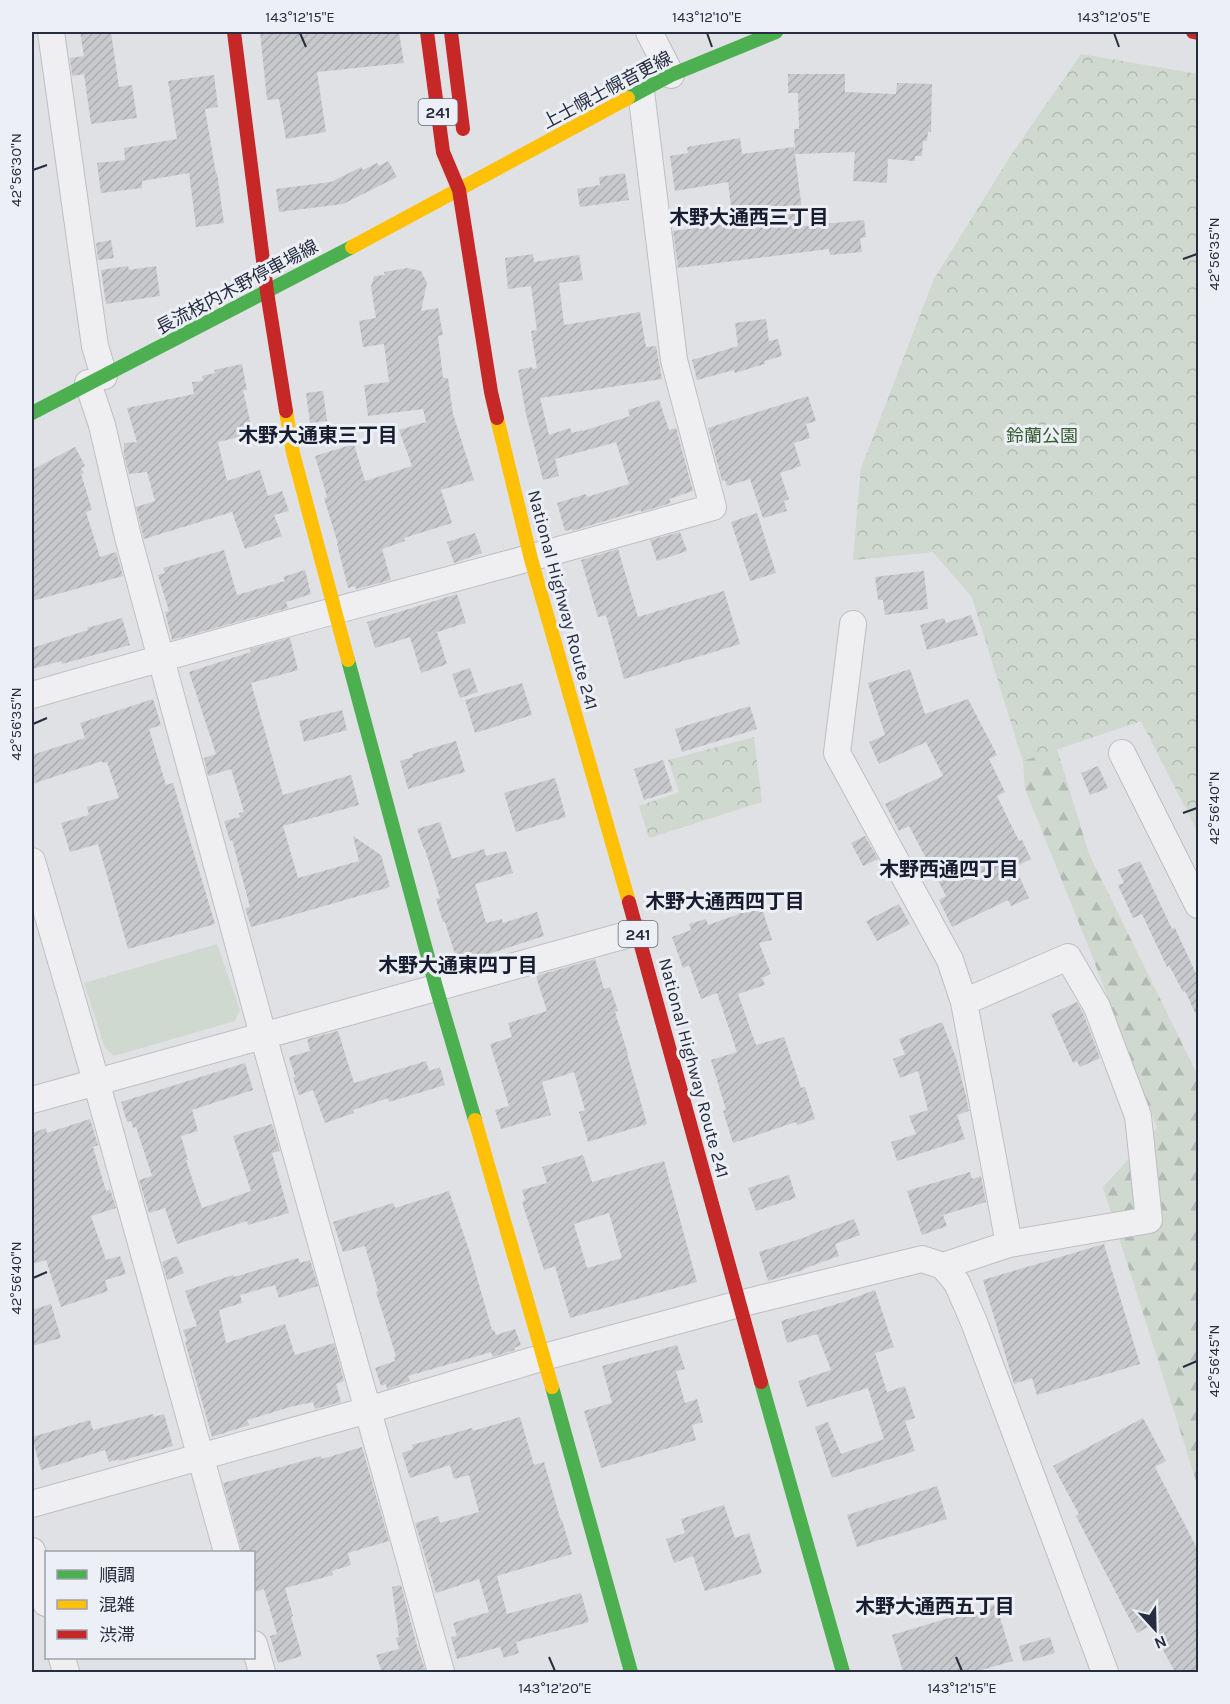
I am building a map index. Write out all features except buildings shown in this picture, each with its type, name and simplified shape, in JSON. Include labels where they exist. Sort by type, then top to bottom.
[{"type":"main road","points":[[234,32],[267,292],[293,453],[436,987],[544,1357],[631,1672]]},
{"type":"main road","name":"National Highway Route 241","points":[[427,32],[443,152],[459,190],[491,392],[531,559],[843,1672]]},
{"type":"main road","name":"241","points":[[452,32],[464,144]]},
{"type":"main road","name":"上士幌士幌音更線","points":[[459,190],[671,75],[776,32]]},
{"type":"main road","points":[[1193,32],[1198,33]]},
{"type":"main road","name":"National Highway Route 241","points":[[459,190],[462,167]]},
{"type":"main road","name":"長流枝内木野停車場線","points":[[32,413],[459,190]]},
{"type":"street","points":[[51,32],[95,345],[96,380],[102,425],[128,537],[263,1035],[441,1672]]},
{"type":"street","points":[[650,32],[671,75]]},
{"type":"street","points":[[32,696],[161,658],[531,559],[713,507],[674,360],[641,91]]},
{"type":"street","points":[[853,624],[837,753],[950,960],[964,1002],[1009,1244]]},
{"type":"street","points":[[1122,753],[1198,905]]},
{"type":"street","points":[[32,861],[96,1081],[227,1551]]},
{"type":"street","points":[[32,1100],[637,932]]},
{"type":"street","points":[[943,1266],[1009,1244],[1149,1220],[1138,1116],[1097,1006],[1068,957],[964,1002]]},
{"type":"street","points":[[32,1504],[369,1410],[544,1357],[739,1304],[922,1259],[943,1266],[957,1283],[974,1322],[1105,1672]]},
{"type":"street","points":[[32,1551],[45,1599]]},
{"type":"street","points":[[255,1648],[262,1672]]},
{"type":"green space","name":"鈴蘭公園","points":[[1081,54],[1198,74],[1198,832],[1141,721],[1023,761],[972,597],[933,552],[853,560],[861,469],[934,279],[1011,155]]},
{"type":"green space","points":[[934,279],[1198,832],[1141,721],[1057,749],[1089,854],[1198,1076],[1198,1487],[1103,1187],[1157,1128],[1091,953],[1025,789],[1023,761],[972,597],[933,552],[853,560],[861,469]]},
{"type":"green space","points":[[754,737],[762,802],[649,838],[639,806],[679,792],[668,760]]},
{"type":"green space","points":[[217,944],[240,1010],[235,1021],[114,1056],[105,1048],[84,983]]},
{"type":"traffic: fast","points":[[628,98],[671,75],[776,32]]},
{"type":"traffic: fast","points":[[32,413],[352,247]]},
{"type":"traffic: fast","points":[[348,660],[436,987],[475,1120]]},
{"type":"traffic: fast","points":[[761,1382],[843,1672]]},
{"type":"traffic: fast","points":[[552,1387],[631,1672]]},
{"type":"traffic: slow","points":[[352,247],[628,98]]},
{"type":"traffic: slow","points":[[286,411],[293,453],[348,660]]},
{"type":"traffic: slow","points":[[497,418],[531,559],[629,902]]},
{"type":"traffic: slow","points":[[475,1120],[552,1387]]},
{"type":"traffic: jam","points":[[234,32],[267,292],[286,411]]},
{"type":"traffic: jam","points":[[427,32],[443,152],[459,190],[497,418]]},
{"type":"traffic: jam","points":[[451,32],[463,129]]},
{"type":"traffic: jam","points":[[1193,32],[1198,33]]},
{"type":"traffic: jam","points":[[629,902],[761,1382]]},
{"type":"district","name":"木野大通西三丁目","points":[[749,217]]},
{"type":"district","name":"木野大通東三丁目","points":[[318,435]]},
{"type":"district","name":"木野西通四丁目","points":[[949,869]]},
{"type":"district","name":"木野大通西四丁目","points":[[725,901]]},
{"type":"district","name":"木野大通東四丁目","points":[[458,965]]},
{"type":"district","name":"木野大通西五丁目","points":[[935,1606]]}]
